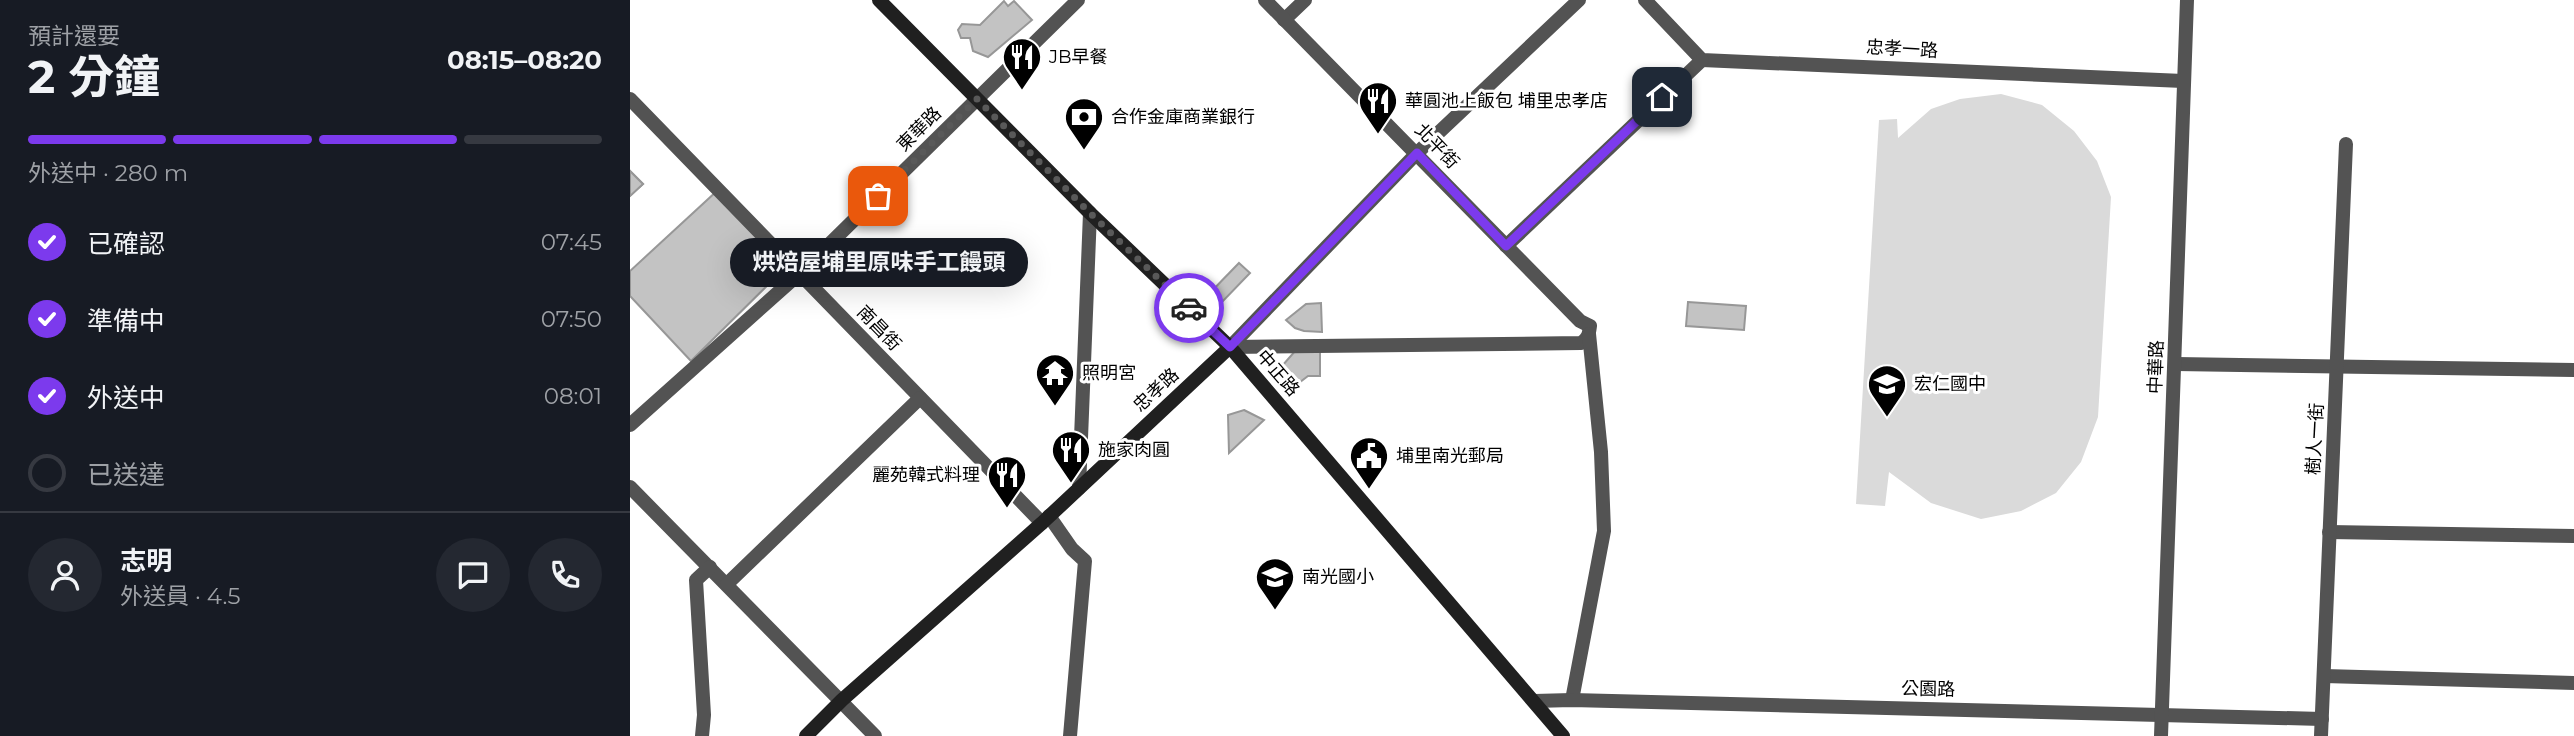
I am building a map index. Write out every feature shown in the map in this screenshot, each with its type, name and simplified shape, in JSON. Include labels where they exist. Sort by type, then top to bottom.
[{"type":"main road","name":"中正路","points":[[879,0],[1090,213],[1230,347],[1563,736]]},
{"type":"main road","name":"忠孝路","points":[[806,736],[842,700],[1045,519],[1230,347]]},
{"type":"street","name":"東華路","points":[[630,425],[800,274],[1078,0]]},
{"type":"street","name":"北平街","points":[[1265,0],[1580,321],[1590,326],[1589,334]]},
{"type":"street","points":[[1284,20],[1305,0]]},
{"type":"street","name":"忠孝路","points":[[1230,347],[1417,153],[1578,0]]},
{"type":"street","points":[[1506,246],[1702,60],[1645,0]]},
{"type":"street","name":"中華路","points":[[2161,736],[2187,0]]},
{"type":"street","name":"忠孝一路","points":[[1702,60],[2183,81]]},
{"type":"street","name":"南昌街","points":[[630,99],[920,398],[1085,561],[1070,736]]},
{"type":"street","name":"樹人一街","points":[[2321,736],[2346,144]]},
{"type":"street","points":[[1079,488],[1090,213]]},
{"type":"street","points":[[1230,347],[1581,344],[1589,334]]},
{"type":"street","points":[[1572,700],[1604,531],[1601,452],[1589,334]]},
{"type":"street","points":[[2176,364],[2574,370]]},
{"type":"street","points":[[727,584],[920,398]]},
{"type":"street","points":[[630,487],[875,736]]},
{"type":"street","points":[[2329,532],[2574,536]]},
{"type":"street","points":[[702,736],[704,715],[696,580],[710,567]]},
{"type":"street","points":[[2324,676],[2574,683]]},
{"type":"street","name":"公園路","points":[[1534,701],[2322,719]]},
{"type":"shaded area","points":[[2001,94],[2042,105],[2074,131],[2097,161],[2111,197],[2098,417],[2081,462],[2056,493],[2021,511],[1981,519],[1931,503],[1889,472],[1885,506],[1856,504],[1879,120],[1897,119],[1898,138],[1931,109],[1960,99]]},
{"type":"building","points":[[1004,1],[1008,6],[1014,1],[1032,20],[988,57],[973,51],[970,38],[961,38],[958,30],[962,24],[980,25]]},
{"type":"building","points":[[630,171],[643,184],[630,196]]},
{"type":"building","points":[[630,171],[643,184],[630,196]]},
{"type":"building","points":[[718,190],[789,264],[691,361],[630,296],[630,271]]},
{"type":"building","points":[[1239,263],[1250,273],[1223,301],[1217,304],[1205,298]]},
{"type":"building","points":[[1688,302],[1746,306],[1744,330],[1686,326]]},
{"type":"building","points":[[1321,303],[1322,332],[1295,328],[1286,320],[1306,304]]},
{"type":"building","points":[[1296,350],[1320,351],[1320,376],[1308,376],[1291,389],[1283,383],[1281,372],[1282,366]]},
{"type":"building","points":[[1244,410],[1264,420],[1229,453],[1228,415]]},
{"type":"way so far","points":[[878,196],[977,99],[1189,308]]},
{"type":"place","name":"JB早餐","points":[[1022,91]]},
{"type":"place","name":"華圓池上飯包 埔里忠孝店","points":[[1378,135]]},
{"type":"place","name":"合作金庫商業銀行","points":[[1084,151]]},
{"type":"place","name":"烘焙屋埔里原味手工饅頭","points":[[878,196]]},
{"type":"place","name":"照明宮","points":[[1055,407]]},
{"type":"place","name":"宏仁國中","points":[[1887,418]]},
{"type":"place","name":"施家肉圓","points":[[1071,484]]},
{"type":"place","name":"埔里南光郵局","points":[[1369,490]]},
{"type":"place","name":"麗苑韓式料理","points":[[1007,509]]},
{"type":"place","name":"南光國小","points":[[1275,611]]},
{"type":"route","points":[[1189,308],[1230,347],[1417,153],[1506,246],[1662,97]]}]
